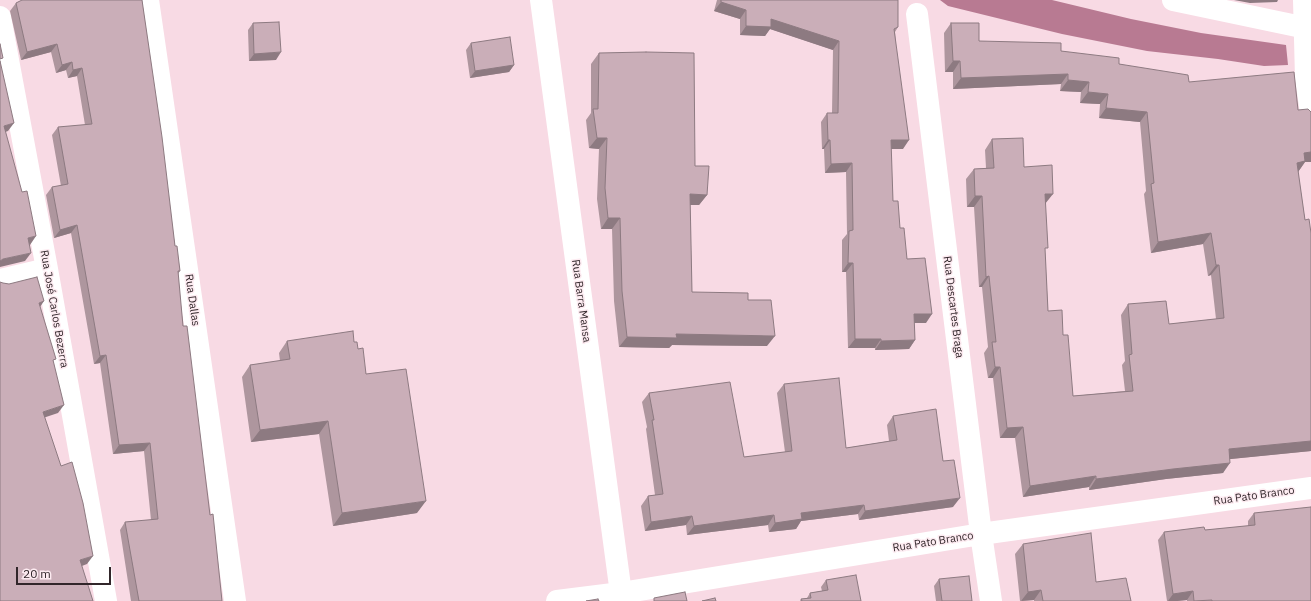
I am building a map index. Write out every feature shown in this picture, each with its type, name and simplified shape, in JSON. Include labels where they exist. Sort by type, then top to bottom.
[{"type":"street","name":"Rua Dallas","points":[[148,0],[235,601]]},
{"type":"street","name":"Rua Barra Mansa","points":[[541,0],[621,597]]},
{"type":"street","points":[[1173,0],[1308,29]]},
{"type":"street","points":[[1304,0],[1308,29],[1306,78],[1311,114]]},
{"type":"street","name":"Rua Descartes Braga","points":[[917,14],[981,534],[991,601]]},
{"type":"street","name":"Rua José Carlos Bezerra","points":[[0,17],[47,269],[106,601]]},
{"type":"street","points":[[0,280],[47,269]]},
{"type":"street","name":"Rua Pato Branco","points":[[557,601],[621,597],[981,534],[1311,488]]},
{"type":"shaded area","points":[[940,0],[1052,0],[1131,19],[1201,33],[1286,45],[1288,65],[1264,66],[1147,51],[1062,34],[948,6]]},
{"type":"building","points":[[22,0],[142,0],[162,137],[175,246],[177,246],[183,326],[187,326],[210,515],[213,514],[222,601],[139,601],[125,522],[158,519],[150,443],[119,445],[106,355],[100,356],[77,225],[60,230],[52,187],[68,184],[58,127],[92,124],[82,68],[73,70],[72,62],[62,65],[57,44],[27,52],[16,3]]},
{"type":"building","points":[[721,0],[898,0],[898,27],[894,29],[909,140],[891,140],[893,201],[898,201],[900,228],[904,228],[907,259],[925,258],[932,314],[914,314],[915,340],[881,341],[881,339],[855,339],[853,263],[848,263],[849,231],[853,230],[852,163],[831,164],[830,140],[828,140],[827,113],[838,113],[839,41],[771,19],[771,27],[746,26],[746,10],[721,2]]},
{"type":"building","points":[[279,22],[281,52],[254,54],[253,23]]},
{"type":"building","points":[[951,23],[979,23],[979,41],[1061,43],[1061,51],[1119,58],[1119,64],[1188,75],[1189,82],[1294,72],[1298,110],[1308,109],[1311,112],[1311,152],[1304,153],[1305,161],[1297,163],[1305,220],[1309,219],[1311,233],[1311,441],[1229,449],[1230,463],[1096,479],[1096,476],[1030,486],[1023,427],[1007,428],[1000,367],[995,367],[992,342],[996,342],[989,276],[986,277],[982,196],[975,196],[974,169],[994,168],[992,139],[1023,138],[1024,167],[1052,165],[1053,194],[1045,194],[1048,248],[1045,248],[1048,311],[1062,310],[1063,335],[1068,335],[1073,396],[1133,391],[1129,355],[1132,354],[1128,304],[1166,301],[1169,324],[1224,318],[1219,265],[1216,265],[1211,233],[1158,242],[1151,184],[1154,183],[1147,112],[1106,108],[1108,94],[1088,92],[1089,82],[1068,80],[1068,74],[961,78],[960,61],[953,61]]},
{"type":"building","points":[[510,37],[514,65],[475,71],[471,43]]},
{"type":"building","points":[[0,44],[3,58],[0,59]]},
{"type":"building","points":[[599,53],[694,53],[695,166],[709,166],[707,195],[690,194],[692,292],[748,293],[748,300],[771,300],[775,336],[676,334],[677,338],[627,337],[622,291],[620,218],[608,218],[605,188],[607,138],[597,138],[593,109],[598,109]]},
{"type":"building","points":[[0,61],[14,123],[4,126],[22,192],[27,191],[36,236],[28,238],[31,253],[0,261]]},
{"type":"building","points":[[37,277],[44,301],[39,303],[56,359],[53,360],[64,405],[43,412],[61,466],[72,462],[83,503],[93,556],[80,560],[93,601],[0,601],[0,282],[9,284]]},
{"type":"building","points":[[353,331],[354,342],[357,342],[358,349],[363,348],[366,374],[406,369],[426,501],[342,513],[328,421],[260,430],[250,365],[290,359],[287,341]]},
{"type":"building","points":[[839,378],[846,448],[897,440],[893,416],[936,409],[943,461],[954,460],[960,498],[865,511],[864,505],[801,513],[802,519],[775,523],[774,515],[694,526],[692,516],[651,522],[648,496],[663,494],[652,420],[654,420],[649,393],[730,382],[744,457],[792,451],[784,384]]},
{"type":"building","points":[[1311,507],[1311,601],[1194,601],[1193,591],[1173,594],[1164,532],[1204,527],[1205,530],[1255,525],[1254,513]]},
{"type":"building","points":[[1091,533],[1096,582],[1126,578],[1131,601],[1043,601],[1041,590],[1028,592],[1023,544]]},
{"type":"building","points":[[856,575],[861,601],[802,601],[801,599],[811,598],[810,593],[828,590],[826,580]]},
{"type":"building","points":[[969,576],[972,601],[942,601],[939,579]]},
{"type":"building","points":[[685,592],[687,601],[654,601],[654,598]]},
{"type":"building","points":[[715,598],[716,601],[702,601]]},
{"type":"building","points":[[598,599],[599,601],[586,601]]}]
